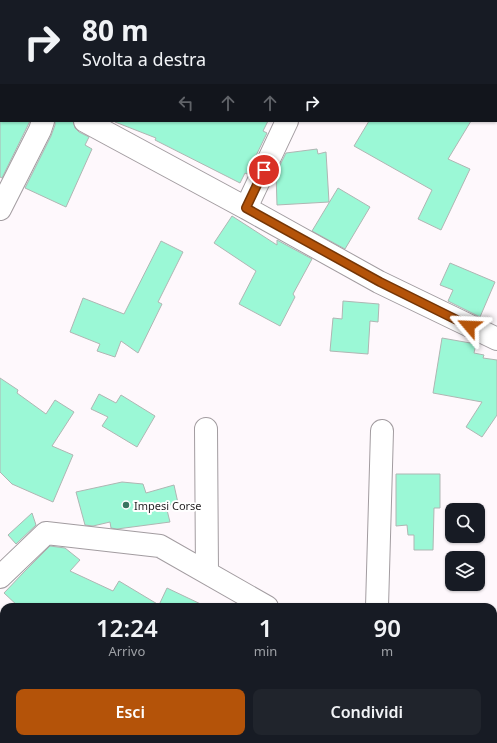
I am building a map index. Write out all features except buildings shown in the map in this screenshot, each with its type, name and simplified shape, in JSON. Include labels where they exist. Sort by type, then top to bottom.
[{"type":"street","points":[[0,209],[43,122]]},
{"type":"street","points":[[87,122],[380,282],[497,339]]},
{"type":"street","points":[[246,208],[287,122]]},
{"type":"street","points":[[206,429],[207,572]]},
{"type":"street","points":[[377,603],[382,431]]},
{"type":"street","points":[[0,576],[46,533],[160,546],[260,603]]},
{"type":"place","name":"Impesi Corse","points":[[126,505]]},
{"type":"route","points":[[264,170],[246,208],[380,282],[469,326]]}]
